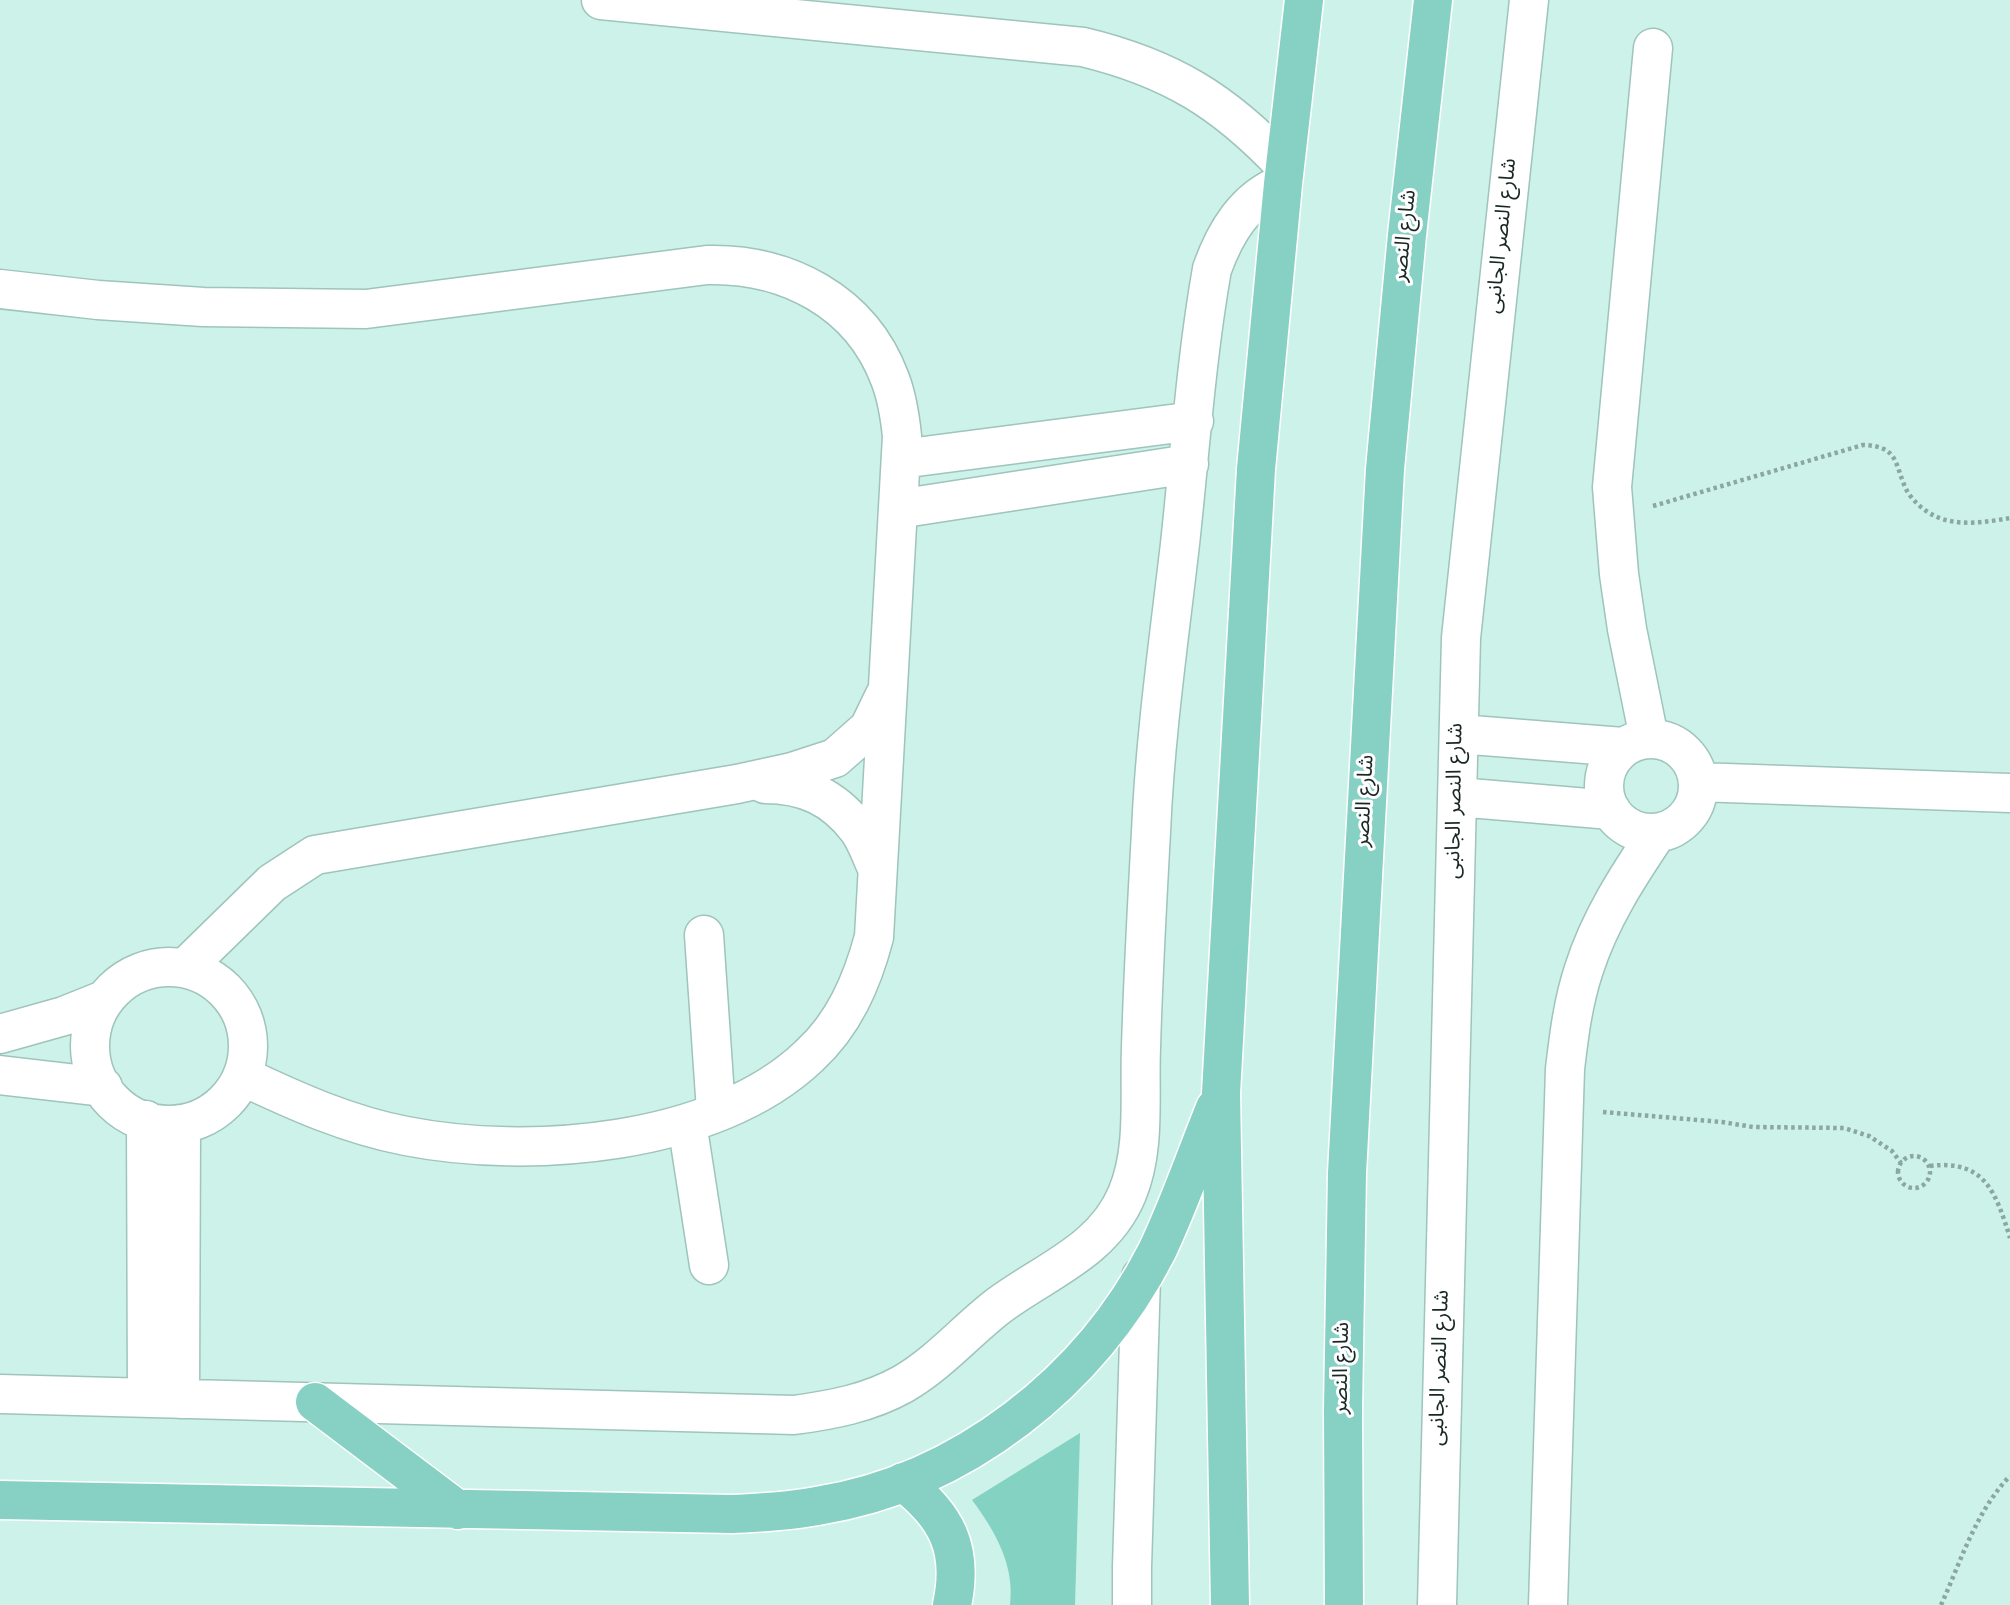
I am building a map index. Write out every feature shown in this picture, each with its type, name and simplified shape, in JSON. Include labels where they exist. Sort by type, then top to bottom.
[{"type":"main road","points":[[1230,1605],[1221,1093],[1256,470],[1284,175],[1304,0]]},
{"type":"main road","name":"شارع النصر","points":[[1344,1605],[1343,1410],[1347,1173],[1385,469],[1433,0]]},
{"type":"main road","points":[[0,1500],[683,1514],[776,1512],[830,1504],[903,1482],[982,1443],[1051,1390],[1083,1359],[1111,1325],[1157,1250],[1221,1093]]},
{"type":"main road","points":[[315,1402],[458,1510]]},
{"type":"main road","points":[[903,1482],[927,1501],[945,1526],[955,1554],[957,1585],[952,1605]]},
{"type":"street","points":[[0,1394],[794,1415],[831,1410],[868,1401],[902,1385],[933,1364],[995,1308],[1073,1259],[1095,1241],[1126,1196],[1140,1143],[1140,1048],[1153,788],[1208,294],[1216,257],[1234,223],[1284,175],[1257,137],[1227,111],[1193,88],[1158,70],[1121,56],[1045,41],[795,9],[601,0]]},
{"type":"street","name":"شارع النصر الجانبى","points":[[1437,1605],[1461,638],[1529,0]]},
{"type":"street","points":[[1636,743],[1612,487],[1653,48]]},
{"type":"street","points":[[0,289],[98,300],[203,307],[366,309],[707,265],[735,264],[788,276],[824,296],[857,325],[890,377],[902,436],[874,937],[865,970],[851,1001],[833,1030],[810,1056],[782,1079],[751,1098],[702,1117],[617,1138],[566,1145],[512,1147],[459,1144],[406,1136],[354,1123],[303,1105],[242,1076]]},
{"type":"street","points":[[901,458],[1194,421]]},
{"type":"street","points":[[1099,433],[1103,478]]},
{"type":"street","points":[[898,509],[1189,464]]},
{"type":"street","points":[[185,968],[272,883],[315,855],[737,784],[792,772],[835,758],[869,728],[889,687]]},
{"type":"street","points":[[1459,734],[1636,743],[1661,739],[1682,750],[1696,770],[1698,782],[1692,810],[1683,821],[1671,829],[1657,833],[1639,831],[1623,824],[1611,810],[1605,794],[1605,776],[1612,760],[1636,743]]},
{"type":"street","points":[[1698,782],[2010,793]]},
{"type":"street","points":[[737,784],[789,784],[828,798],[858,829],[877,868]]},
{"type":"street","points":[[1458,797],[1611,810]]},
{"type":"street","points":[[1548,1605],[1564,1069],[1571,1018],[1584,969],[1603,922],[1657,833]]},
{"type":"street","points":[[704,934],[702,1117],[709,1265]]},
{"type":"street","points":[[163,967],[185,968],[207,976],[226,990],[239,1009],[247,1030],[248,1054],[242,1076],[232,1093],[218,1108],[201,1118],[164,1122],[136,1117],[117,1105],[103,1087],[93,1066],[90,1044],[94,1021],[104,1000],[120,983],[140,972],[163,967]]},
{"type":"street","points":[[0,1034],[64,1016],[104,1000]]},
{"type":"street","points":[[0,1075],[103,1087]]},
{"type":"street","points":[[164,1122],[164,1398]]},
{"type":"street","points":[[1132,1605],[1141,1278]]},
{"type":"path","points":[[1614,518],[1863,445],[1884,448],[1892,454],[1908,492],[1920,507],[1936,517],[1955,522],[1984,522],[2010,518]]},
{"type":"path","points":[[1563,1109],[1753,1127],[1844,1128],[1869,1136],[1892,1150],[1901,1163]]},
{"type":"path","points":[[1916,1156],[1924,1159],[1930,1166],[1928,1182],[1922,1187],[1913,1189],[1905,1186],[1899,1179],[1901,1163],[1908,1158],[1916,1156]]},
{"type":"path","points":[[1930,1166],[1953,1165],[1976,1173],[1988,1184],[2002,1211],[2010,1238]]},
{"type":"path","points":[[1941,1605],[1977,1524],[1990,1500],[2010,1476]]},
{"type":"green space","points":[[1080,1433],[1075,1605],[1010,1605],[1011,1590],[1006,1562],[995,1536],[972,1500]]}]
